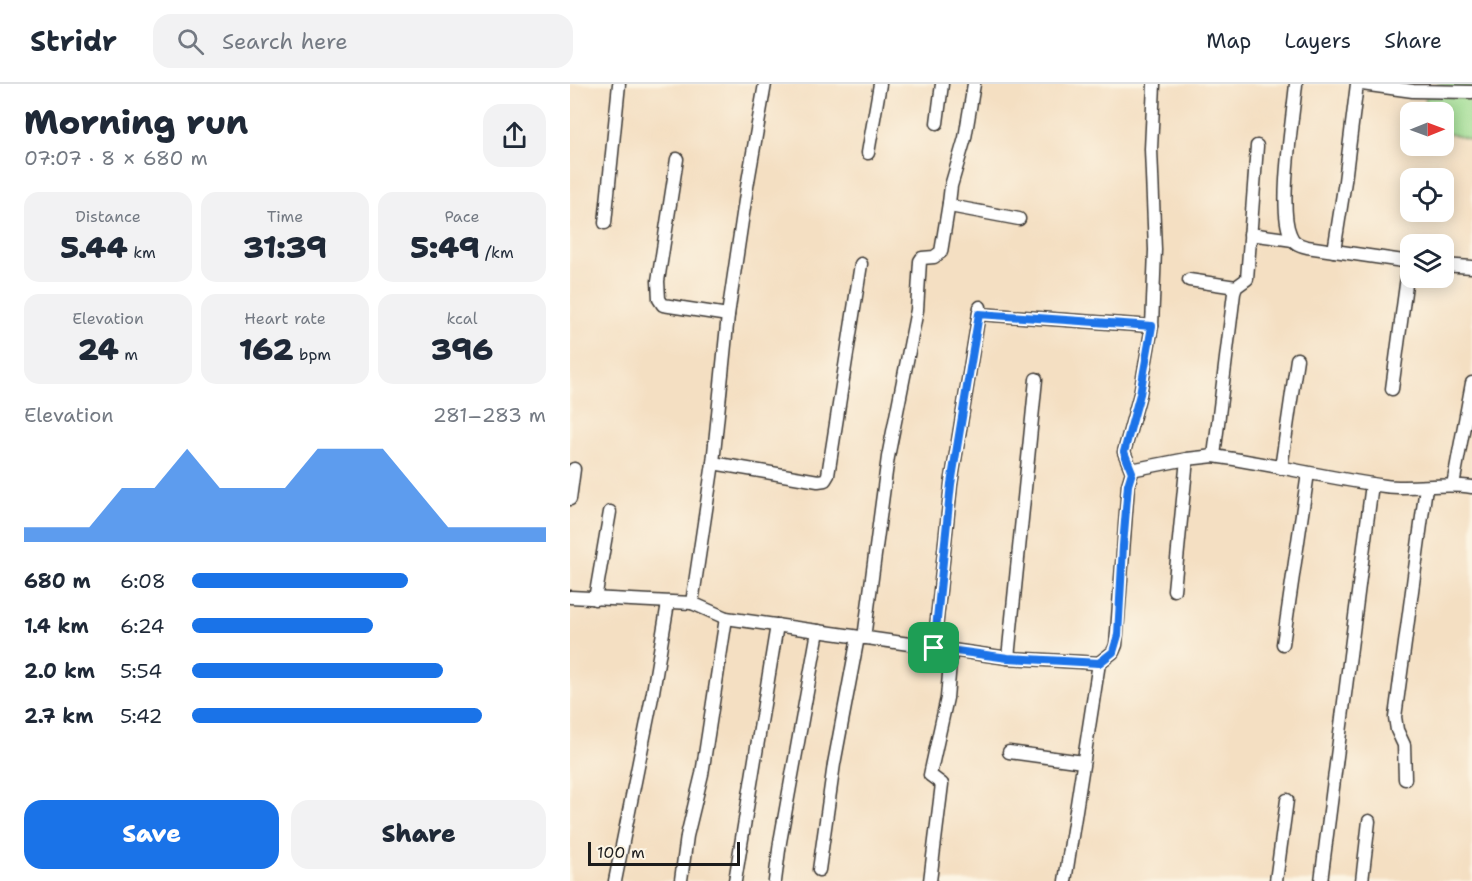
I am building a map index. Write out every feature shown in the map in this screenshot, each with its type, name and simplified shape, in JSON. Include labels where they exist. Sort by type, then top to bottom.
[{"type":"street","points":[[604,223],[619,84]]},
{"type":"street","points":[[692,603],[713,463],[728,315],[765,84]]},
{"type":"street","points":[[868,153],[880,84]]},
{"type":"street","points":[[936,123],[942,84]]},
{"type":"street","points":[[819,870],[834,764],[861,637],[888,457],[917,310],[920,261],[925,256],[934,256],[941,252],[951,186],[965,138],[974,84]]},
{"type":"street","points":[[570,597],[692,603],[726,618],[1008,658],[1099,663],[1113,652],[1118,635],[1128,485],[1132,472],[1124,452],[1140,394],[1152,326],[1155,250],[1151,149],[1154,84]]},
{"type":"street","points":[[1296,84],[1285,199],[1287,224],[1293,240],[1299,245],[1400,261]]},
{"type":"street","points":[[1334,251],[1359,84],[1413,92],[1472,92]]},
{"type":"street","points":[[1189,280],[1236,287],[1247,279],[1257,146]]},
{"type":"street","points":[[677,159],[658,281],[659,299],[663,305],[728,315]]},
{"type":"street","points":[[949,203],[955,207],[1019,219]]},
{"type":"street","points":[[1250,234],[1293,240]]},
{"type":"street","points":[[713,463],[818,481],[825,480],[828,475],[861,264]]},
{"type":"street","points":[[1454,266],[1472,267]]},
{"type":"street","points":[[1214,456],[1236,287]]},
{"type":"street","points":[[1392,389],[1406,288]]},
{"type":"street","points":[[934,648],[951,484],[979,311],[1152,326]]},
{"type":"street","points":[[1281,468],[1297,359]]},
{"type":"street","points":[[1008,658],[1036,379]]},
{"type":"street","points":[[1453,485],[1472,383]]},
{"type":"street","points":[[1132,472],[1139,468],[1214,456],[1372,484],[1400,487],[1453,485],[1472,487]]},
{"type":"street","points":[[1174,590],[1187,459]]},
{"type":"street","points":[[570,499],[574,470]]},
{"type":"street","points":[[1283,644],[1308,473]]},
{"type":"street","points":[[1321,881],[1372,484]]},
{"type":"street","points":[[1405,778],[1404,745],[1396,730],[1395,717],[1426,487]]},
{"type":"street","points":[[595,599],[610,512]]},
{"type":"street","points":[[615,881],[653,692],[668,603]]},
{"type":"street","points":[[681,880],[687,836],[702,774],[726,618]]},
{"type":"street","points":[[735,881],[777,625]]},
{"type":"street","points":[[775,881],[818,631]]},
{"type":"street","points":[[930,881],[942,784],[930,775],[946,698],[951,651]]},
{"type":"street","points":[[1065,881],[1099,663]]},
{"type":"street","points":[[1009,752],[1083,762]]},
{"type":"street","points":[[1276,881],[1287,800]]},
{"type":"street","points":[[1362,881],[1369,820]]},
{"type":"green space","points":[[1439,84],[1472,84],[1472,140],[1454,135],[1454,102],[1426,102],[1426,92]]},
{"type":"route","points":[[979,314],[1152,326],[1148,361],[1124,452],[1132,472],[1128,485],[1118,635],[1113,652],[1099,663],[1008,658],[934,648],[951,484],[979,314]]}]
